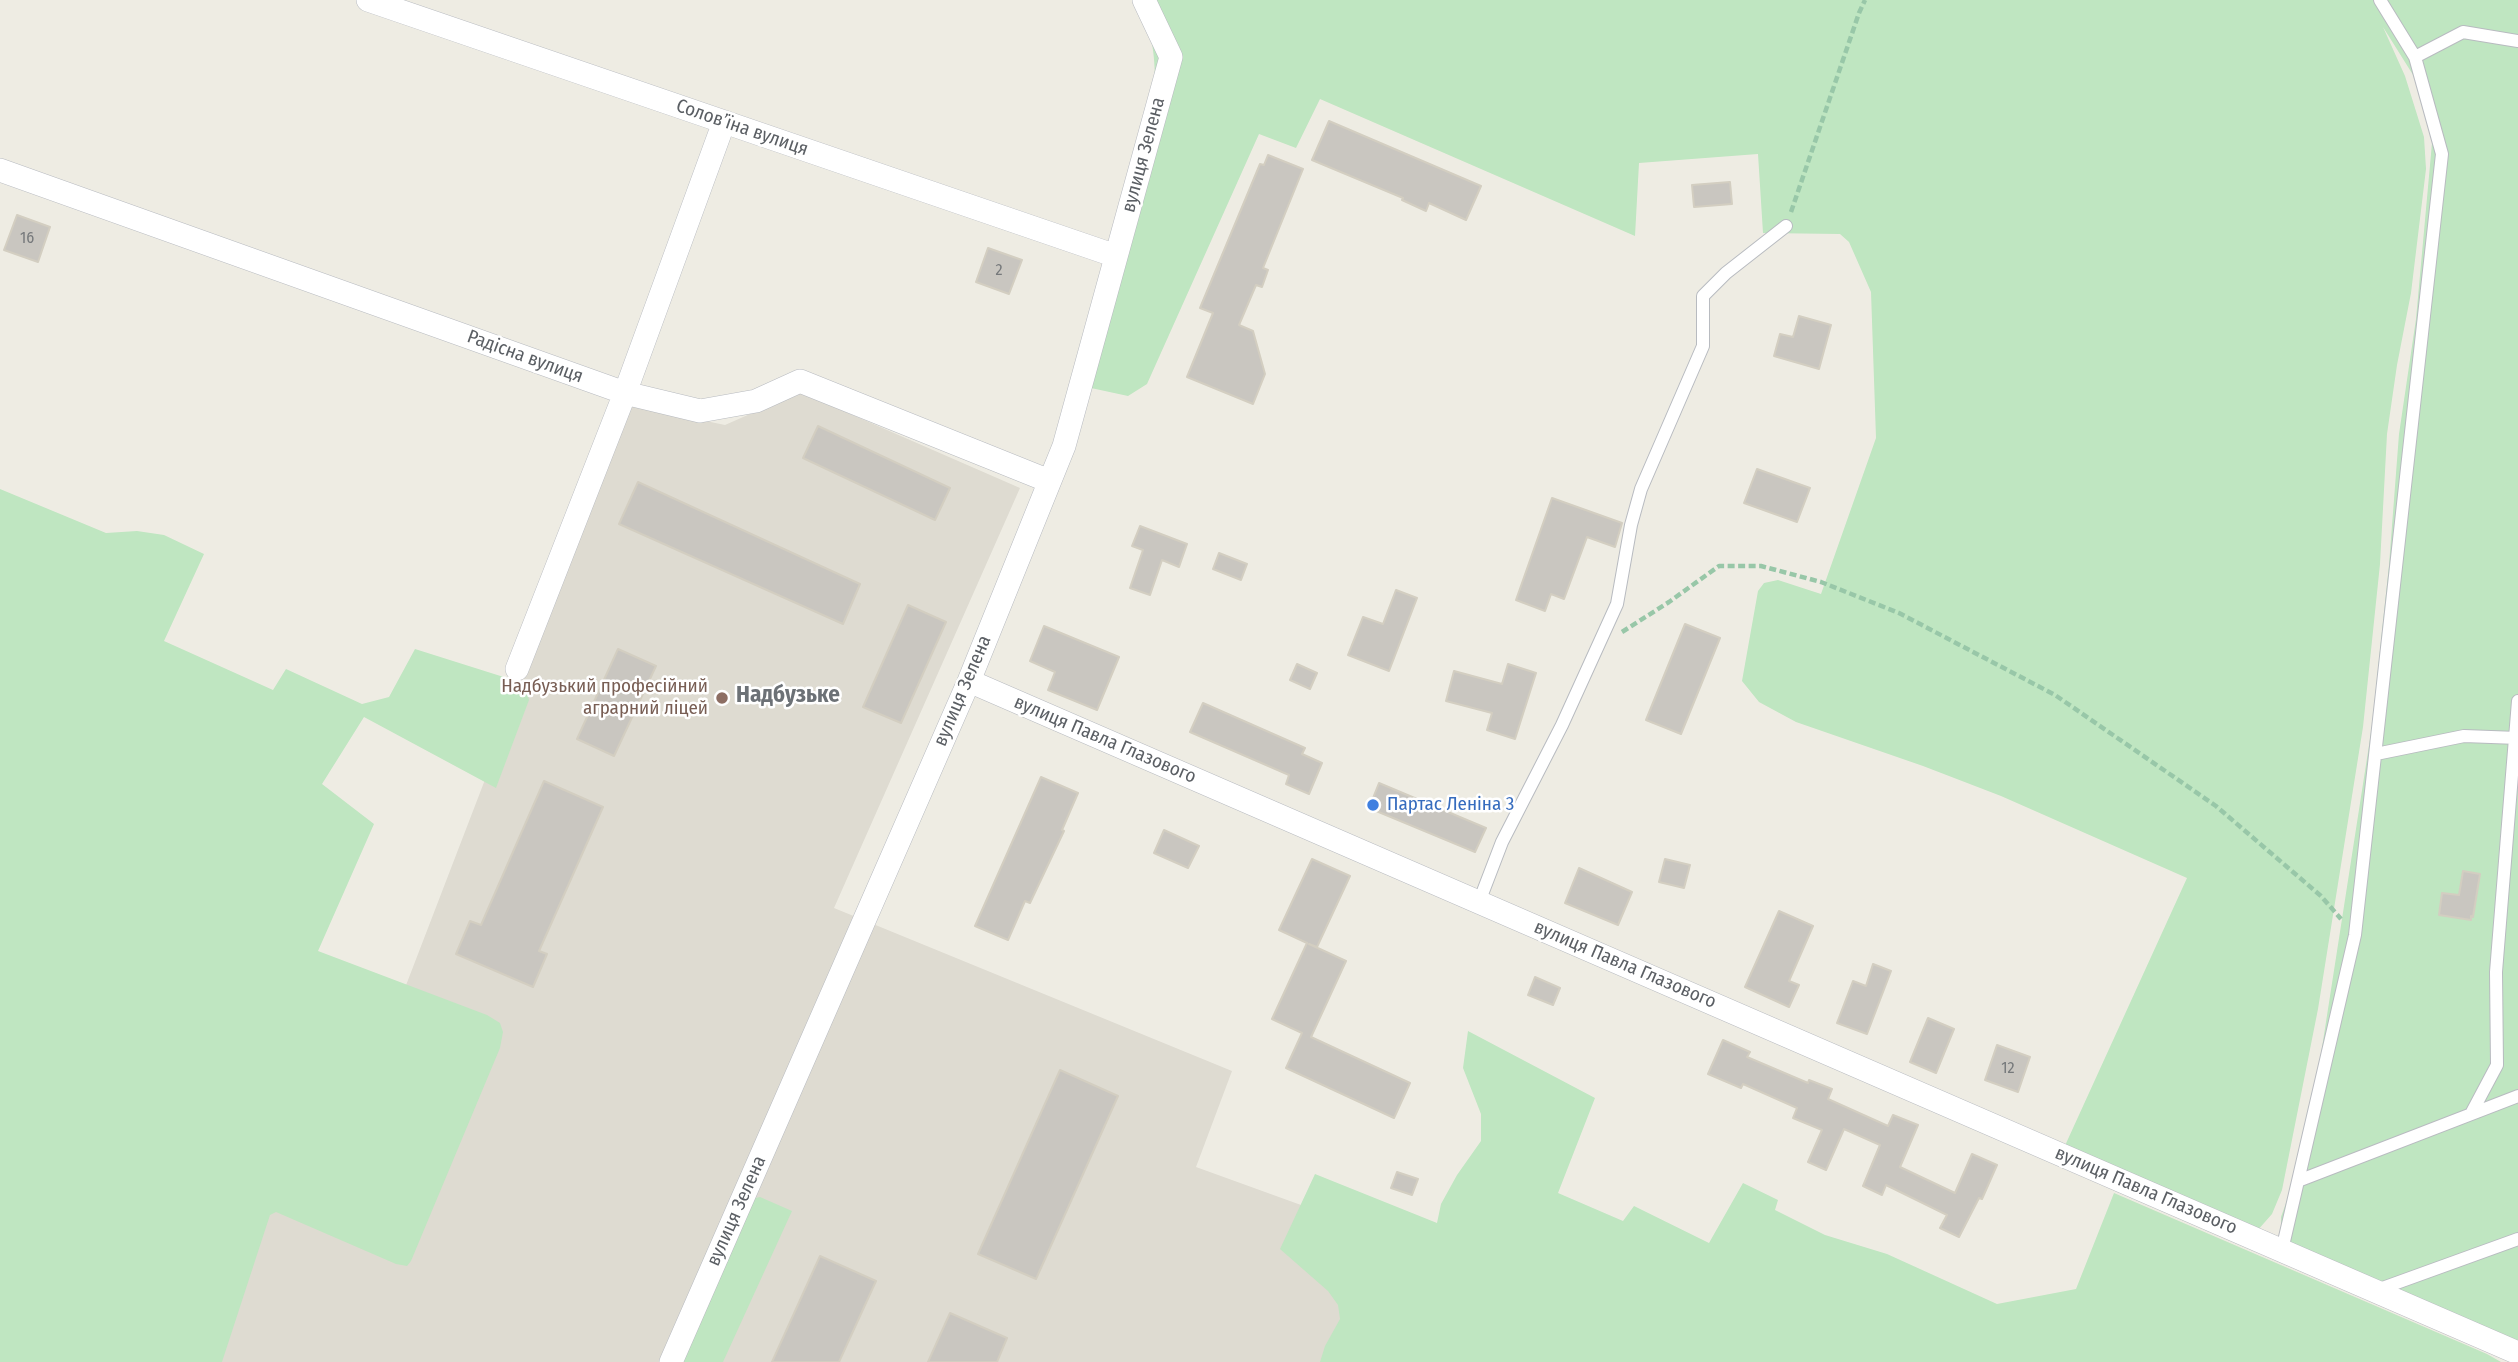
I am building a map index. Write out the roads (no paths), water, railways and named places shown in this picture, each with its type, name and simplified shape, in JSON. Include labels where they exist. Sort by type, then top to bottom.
[{"type":"street","name":"Соловʼїна вулиця","points":[[368,0],[1116,256]]},
{"type":"street","name":"вулиця Зелена","points":[[671,1362],[969,681],[1064,446],[1171,57],[1144,0]]},
{"type":"street","points":[[517,669],[625,393],[724,122]]},
{"type":"street","name":"Радісна вулиця","points":[[0,170],[625,393],[700,411],[756,401],[800,381],[1049,481]]},
{"type":"street","name":"вулиця Павла Глазового","points":[[969,681],[2518,1353]]},
{"type":"lane","points":[[2282,1250],[2355,935],[2442,154],[2415,57],[2380,0]]},
{"type":"lane","points":[[2415,57],[2463,32],[2518,41]]},
{"type":"lane","points":[[1479,902],[1502,842],[1562,725],[1616,604],[1631,524],[1641,489],[1703,346],[1703,296],[1726,273],[1786,226]]},
{"type":"lane","points":[[2472,1112],[2497,1065],[2496,972],[2518,701]]},
{"type":"lane","points":[[2376,754],[2464,736],[2516,738]]},
{"type":"lane","points":[[2298,1181],[2518,1096]]},
{"type":"lane","points":[[2375,1290],[2518,1239]]},
{"type":"place","name":"Надбузький професійний аграрний ліцей","points":[[722,698]]},
{"type":"place","name":"Партас Леніна 3","points":[[1373,805]]},
{"type":"district","name":"Надбузьке","points":[[788,696]]}]
